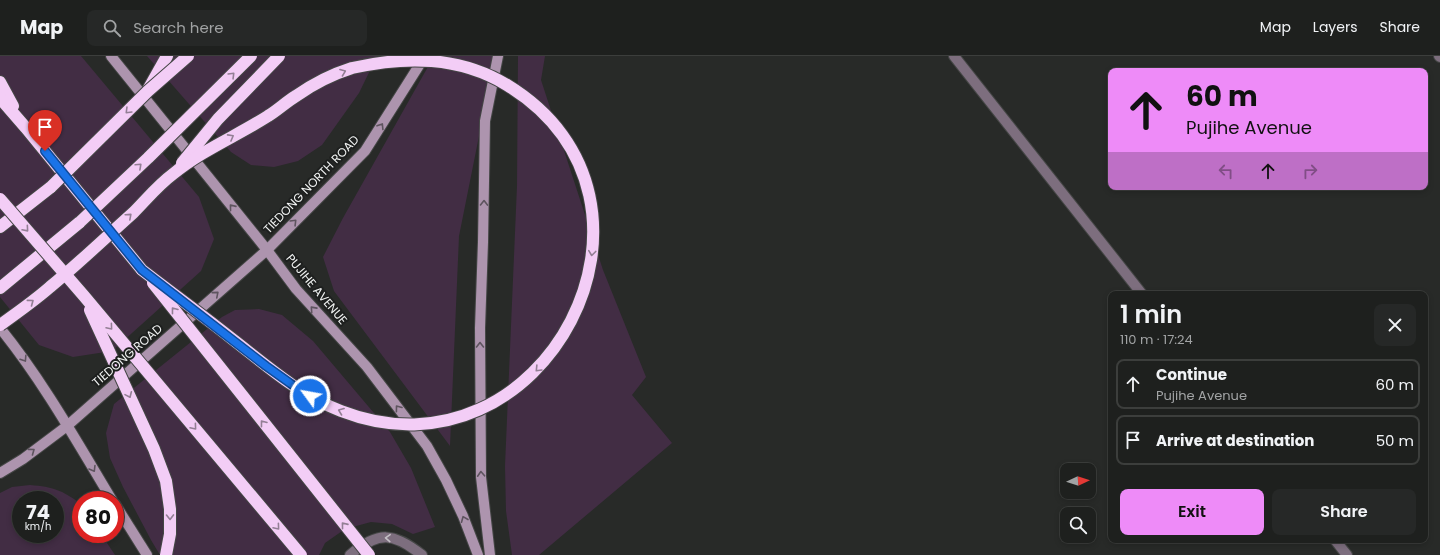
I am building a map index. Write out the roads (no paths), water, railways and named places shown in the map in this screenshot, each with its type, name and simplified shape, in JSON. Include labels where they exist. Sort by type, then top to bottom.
[{"type":"highway","points":[[148,91],[167,56]]},
{"type":"highway","points":[[0,227],[51,187],[148,91],[188,56]]},
{"type":"highway","points":[[0,288],[80,222],[148,158],[251,56]]},
{"type":"highway","points":[[0,327],[50,287],[139,207],[172,174],[218,119],[279,56]]},
{"type":"highway","points":[[142,270],[301,391],[339,411],[357,417],[412,425],[440,422],[461,417],[480,409],[516,389],[546,360],[557,345],[571,320],[585,287],[593,251],[593,219],[587,185],[572,150],[559,131],[531,102],[498,80],[456,64],[429,59],[394,60],[363,66],[337,74],[295,96],[267,117],[212,147],[172,174]]},
{"type":"highway","points":[[0,82],[26,128]]},
{"type":"highway","points":[[0,98],[142,270],[369,555]]},
{"type":"highway","points":[[0,199],[84,296],[301,555]]},
{"type":"highway","points":[[84,296],[154,449],[166,481],[170,509],[170,534],[166,555]]},
{"type":"street","name":"PUJIHE AVENUE","points":[[111,56],[267,250],[296,289],[367,367],[427,446],[446,480],[463,516],[478,555]]},
{"type":"street","name":"TIEDONG NORTH ROAD","points":[[267,250],[365,151],[425,56]]},
{"type":"street","points":[[490,555],[481,476],[480,328],[485,121],[498,56]]},
{"type":"street","points":[[954,56],[1140,291]]},
{"type":"street","name":"TIEDONG ROAD","points":[[0,473],[67,426],[267,250]]},
{"type":"street","points":[[0,327],[16,348],[67,426],[107,491]]},
{"type":"street","points":[[124,518],[147,555]]},
{"type":"street","points":[[350,555],[376,538],[393,538],[407,544],[422,555]]},
{"type":"street","points":[[1337,543],[1347,555]]}]
